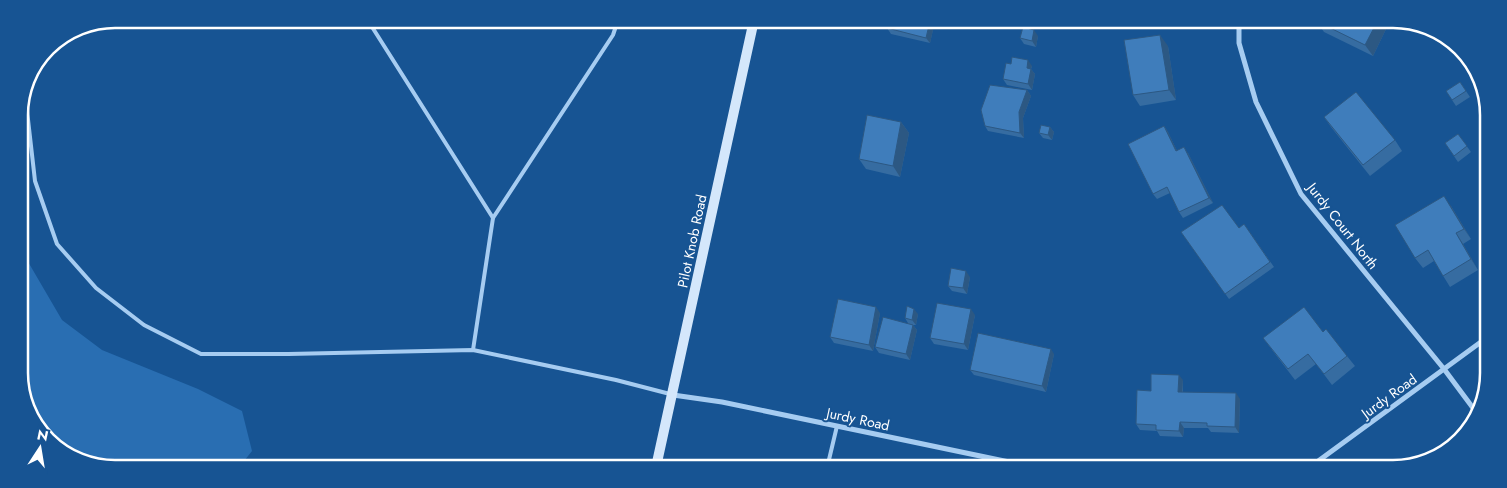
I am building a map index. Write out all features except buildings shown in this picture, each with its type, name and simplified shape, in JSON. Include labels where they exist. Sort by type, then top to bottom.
[{"type":"main road","name":"Pilot Knob Road","points":[[658,460],[752,28]]},
{"type":"street","name":"Jurdy Court North","points":[[1239,28],[1238,43],[1256,102],[1301,194],[1444,369],[1473,408]]},
{"type":"street","name":"Jurdy Road","points":[[1321,460],[1480,343]]},
{"type":"street","name":"Jurdy Road","points":[[673,395],[722,402],[1000,460]]},
{"type":"lane","points":[[374,28],[493,218]]},
{"type":"lane","points":[[473,350],[493,218],[613,35],[615,28]]},
{"type":"lane","points":[[28,120],[35,181],[57,244],[96,288],[144,324],[201,354],[473,350],[616,380],[673,395]]},
{"type":"lane","points":[[829,460],[837,426]]},
{"type":"shaded area","points":[[28,262],[62,320],[102,350],[198,389],[242,411],[252,451],[245,460],[103,460],[76,452],[66,446],[65,423],[43,423],[36,412],[29,391]]}]
